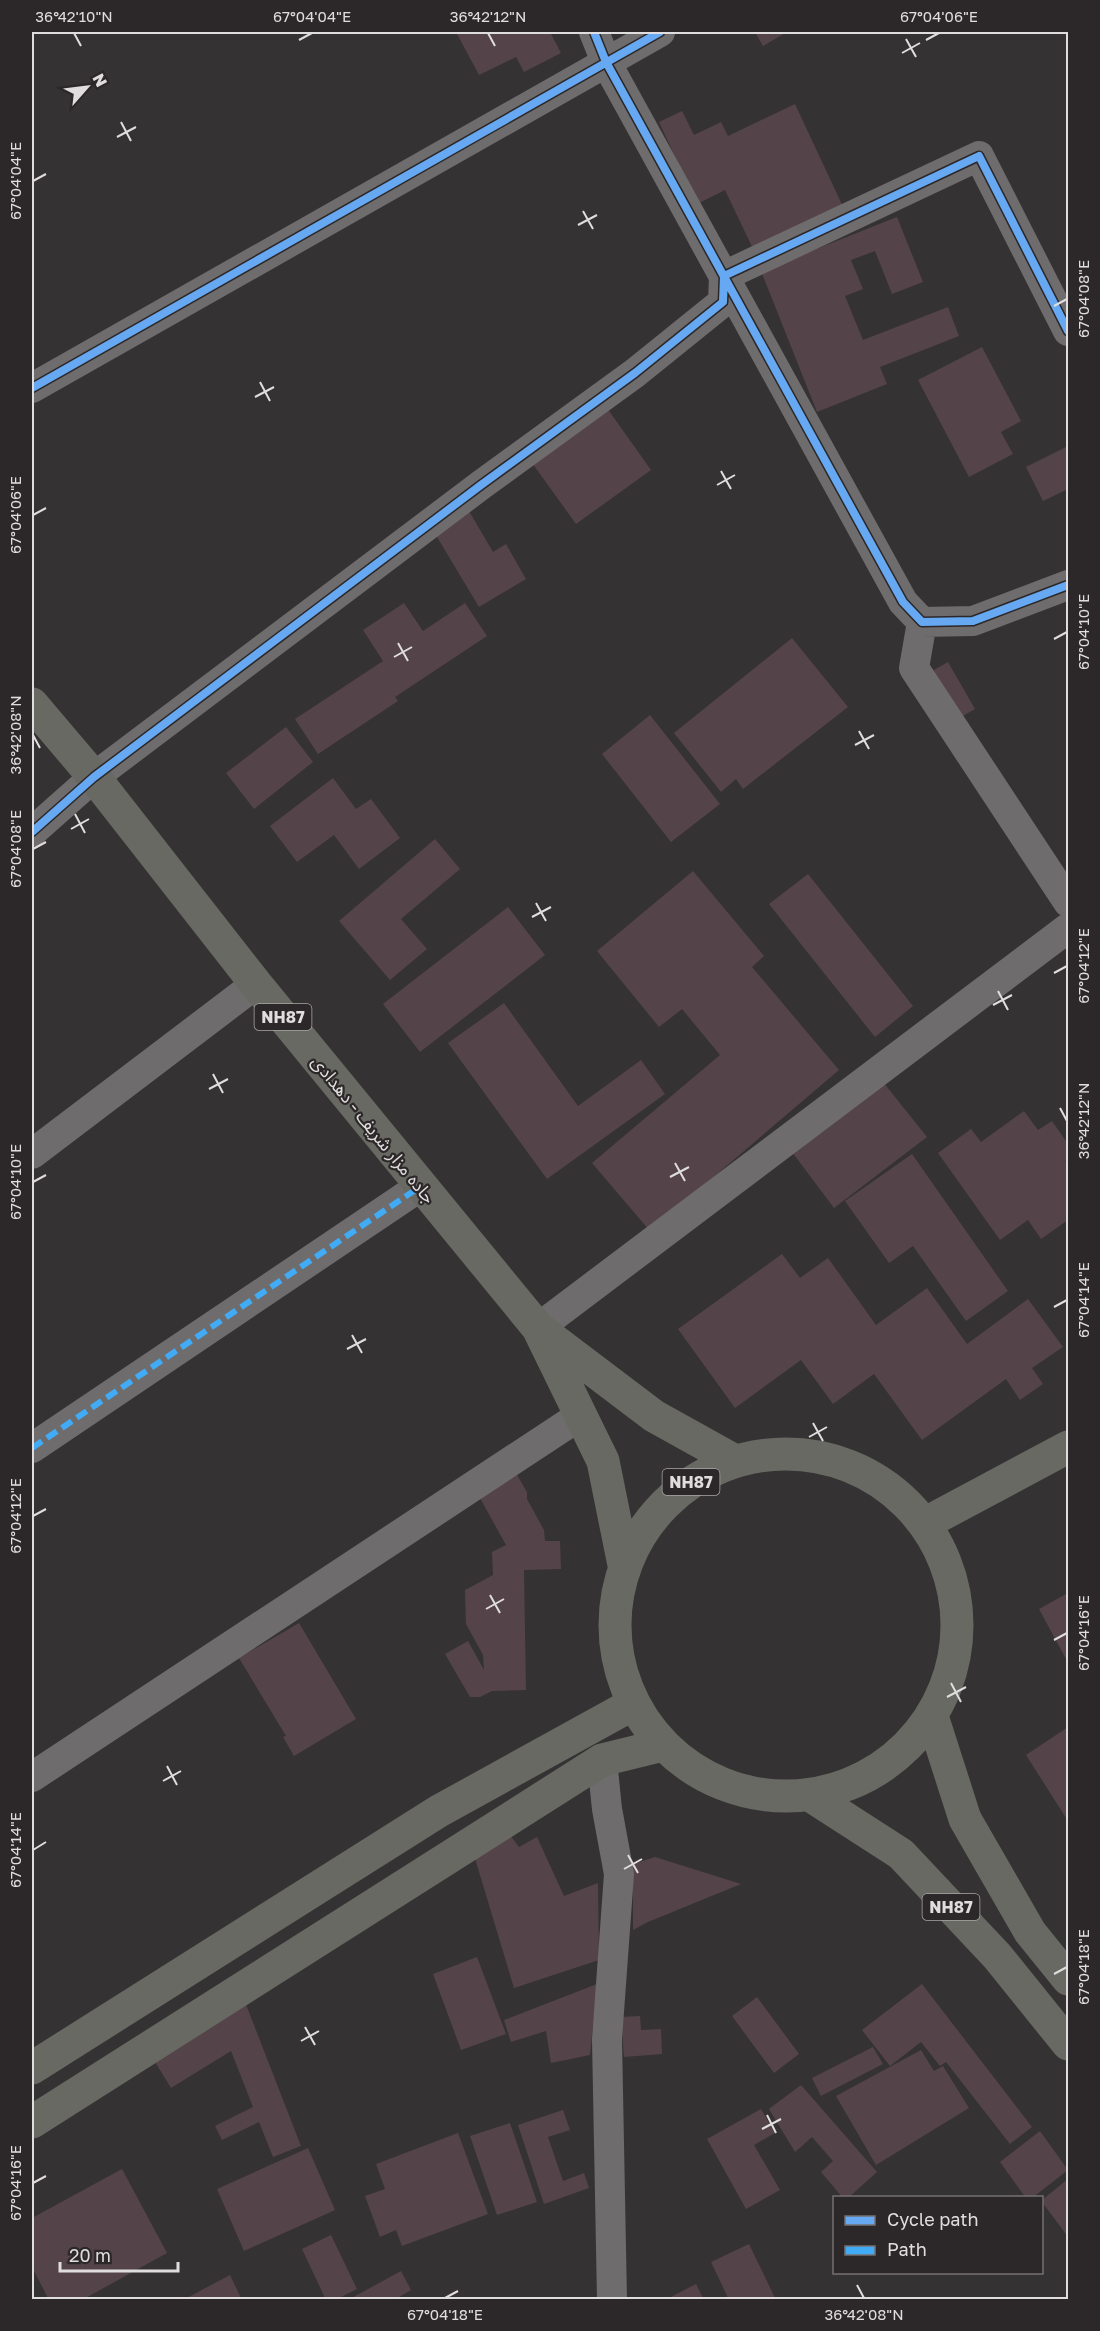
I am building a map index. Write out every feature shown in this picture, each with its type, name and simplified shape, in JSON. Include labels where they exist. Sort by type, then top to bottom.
[{"type":"main road","name":"جاده مزار شریف - دهدادی","points":[[32,704],[94,777],[256,984],[537,1328]]},
{"type":"main road","name":"NH87","points":[[537,1328],[603,1461],[624,1566]]},
{"type":"main road","name":"NH87","points":[[537,1328],[654,1416],[735,1461]]},
{"type":"main road","points":[[924,1524],[1068,1447]]},
{"type":"main road","name":"NH87","points":[[795,1454],[825,1458],[880,1482],[904,1501],[924,1524],[944,1560],[955,1599],[957,1640],[949,1679],[932,1716],[909,1745],[880,1769],[848,1786],[812,1796],[757,1795],[706,1778],[663,1745],[646,1726],[633,1704],[617,1659],[614,1612],[624,1566],[642,1530],[668,1500],[699,1476],[735,1461],[765,1455],[795,1454]]},
{"type":"main road","points":[[32,2068],[440,1811],[633,1704]]},
{"type":"main road","name":"NH87","points":[[932,1716],[965,1819],[1030,1932],[1068,1979]]},
{"type":"main road","points":[[32,2122],[602,1760],[663,1745]]},
{"type":"main road","name":"NH87","points":[[812,1796],[901,1854],[997,1956],[1068,2044]]},
{"type":"street","points":[[594,32],[606,62],[903,602],[922,622],[973,621],[1068,585]]},
{"type":"street","points":[[32,388],[660,32]]},
{"type":"street","points":[[724,276],[979,156],[1068,331]]},
{"type":"street","points":[[32,832],[94,777],[481,484],[636,373],[723,302],[724,276]]},
{"type":"street","points":[[922,622],[914,668],[1068,902]]},
{"type":"street","points":[[537,1328],[1068,928]]},
{"type":"street","points":[[32,1154],[256,984]]},
{"type":"street","points":[[32,1448],[421,1186]]},
{"type":"street","points":[[32,1777],[580,1414]]},
{"type":"street","points":[[602,1760],[607,1809],[619,1874],[607,2039],[612,2300]]},
{"type":"building","points":[[456,32],[550,32],[561,53],[524,72],[516,57],[479,75]]},
{"type":"building","points":[[755,32],[787,32],[763,46]]},
{"type":"building","points":[[795,104],[845,211],[755,253],[725,190],[697,204],[659,122],[682,111],[694,135],[721,122],[728,136]]},
{"type":"building","points":[[897,217],[923,282],[892,294],[875,251],[851,260],[863,289],[845,296],[863,340],[948,307],[959,336],[880,367],[887,384],[817,412],[761,271]]},
{"type":"building","points":[[982,347],[1021,421],[1001,432],[1013,454],[969,477],[918,380]]},
{"type":"building","points":[[602,401],[651,470],[576,524],[527,456]]},
{"type":"building","points":[[1068,446],[1068,494],[1066,490],[1043,501],[1026,467]]},
{"type":"building","points":[[466,506],[493,552],[506,544],[526,579],[479,607],[431,527]]},
{"type":"building","points":[[404,603],[423,631],[465,603],[487,636],[395,697],[398,701],[318,754],[295,719],[383,661],[363,630]]},
{"type":"building","points":[[792,638],[848,707],[743,789],[736,779],[721,792],[674,733]]},
{"type":"building","points":[[948,662],[975,709],[954,721],[927,674]]},
{"type":"building","points":[[650,715],[720,804],[671,842],[602,754]]},
{"type":"building","points":[[286,727],[313,762],[254,809],[226,773]]},
{"type":"building","points":[[333,778],[356,809],[371,799],[400,838],[359,869],[334,835],[297,862],[270,826]]},
{"type":"building","points":[[435,839],[460,869],[401,919],[427,949],[390,980],[339,921]]},
{"type":"building","points":[[693,871],[764,956],[752,967],[839,1070],[650,1231],[592,1163],[720,1055],[682,1009],[659,1027],[597,951]]},
{"type":"building","points":[[808,874],[913,1006],[875,1037],[769,904]]},
{"type":"building","points":[[508,907],[545,955],[420,1052],[383,1004]]},
{"type":"building","points":[[504,1003],[578,1106],[641,1060],[665,1094],[547,1179],[448,1043]]},
{"type":"building","points":[[883,1082],[927,1137],[834,1208],[792,1152]]},
{"type":"building","points":[[1024,1111],[1038,1130],[1052,1121],[1068,1144],[1068,1159],[1065,1161],[1068,1165],[1068,1220],[1041,1239],[1028,1220],[1000,1240],[938,1153],[971,1129],[981,1142]]},
{"type":"building","points":[[912,1154],[1008,1291],[966,1321],[913,1246],[889,1263],[845,1201]]},
{"type":"building","points":[[782,1254],[800,1278],[828,1258],[876,1325],[927,1288],[967,1344],[1028,1299],[1063,1347],[1032,1368],[1043,1384],[1020,1400],[1006,1379],[922,1440],[874,1374],[833,1404],[801,1360],[735,1408],[678,1329]]},
{"type":"building","points":[[513,1468],[544,1530],[545,1541],[560,1541],[561,1569],[524,1570],[526,1690],[492,1691],[480,1697],[470,1697],[445,1654],[468,1641],[484,1670],[483,1655],[466,1624],[465,1590],[493,1575],[492,1552],[506,1545],[475,1489]]},
{"type":"building","points":[[1068,1593],[1068,1658],[1066,1659],[1039,1609]]},
{"type":"building","points":[[299,1623],[356,1719],[294,1756],[283,1737],[286,1736],[239,1658]]},
{"type":"building","points":[[1068,1727],[1068,1821],[1026,1755]]},
{"type":"building","points":[[510,1835],[519,1847],[537,1837],[564,1896],[598,1883],[599,1960],[514,1988],[474,1855]]},
{"type":"building","points":[[655,1857],[741,1884],[633,1930],[633,1864]]},
{"type":"building","points":[[477,1957],[506,2034],[461,2050],[433,1974]]},
{"type":"building","points":[[597,1984],[590,2055],[551,2063],[546,2031],[511,2042],[504,2020]]},
{"type":"building","points":[[922,1984],[1032,2127],[1010,2144],[946,2062],[940,2066],[921,2042],[890,2066],[862,2030]]},
{"type":"building","points":[[757,1997],[799,2054],[774,2073],[732,2016]]},
{"type":"building","points":[[245,2002],[301,2146],[273,2157],[259,2122],[222,2140],[215,2126],[253,2107],[231,2051],[171,2088],[152,2057]]},
{"type":"building","points":[[640,2016],[641,2030],[661,2029],[662,2054],[624,2057],[621,2017]]},
{"type":"building","points":[[873,2047],[883,2064],[821,2096],[812,2078]]},
{"type":"building","points":[[921,2050],[934,2071],[943,2066],[969,2108],[876,2165],[836,2096]]},
{"type":"building","points":[[801,2085],[877,2172],[850,2196],[841,2196],[821,2172],[833,2161],[812,2137],[795,2152],[769,2109]]},
{"type":"building","points":[[761,2109],[775,2133],[754,2145],[780,2190],[746,2209],[707,2139]]},
{"type":"building","points":[[563,2110],[570,2130],[548,2137],[563,2181],[584,2173],[589,2188],[544,2204],[518,2125]]},
{"type":"building","points":[[510,2123],[537,2202],[497,2215],[470,2136]]},
{"type":"building","points":[[1040,2131],[1068,2170],[1035,2196],[1025,2196],[1000,2162]]},
{"type":"building","points":[[458,2133],[488,2214],[402,2246],[396,2230],[380,2237],[365,2196],[385,2189],[376,2164]]},
{"type":"building","points":[[308,2148],[335,2210],[244,2251],[217,2189]]},
{"type":"building","points":[[122,2169],[167,2253],[82,2300],[49,2300],[32,2267],[32,2218]]},
{"type":"building","points":[[1068,2179],[1068,2237],[1043,2203],[1043,2199]]},
{"type":"building","points":[[331,2235],[357,2289],[335,2300],[326,2300],[302,2249]]},
{"type":"building","points":[[749,2244],[776,2300],[729,2300],[711,2262]]},
{"type":"building","points":[[401,2271],[411,2290],[394,2300],[348,2300]]},
{"type":"building","points":[[230,2275],[242,2300],[183,2300]]},
{"type":"building","points":[[696,2284],[704,2300],[665,2300]]},
{"type":"marked path","points":[[32,1448],[421,1186]]},
{"type":"cycle path","points":[[594,32],[606,62],[903,602],[922,622],[973,621],[1068,585]]},
{"type":"cycle path","points":[[32,388],[660,32]]},
{"type":"cycle path","points":[[32,832],[94,777],[481,485],[635,373],[723,302],[724,276],[979,156],[1068,331]]}]
